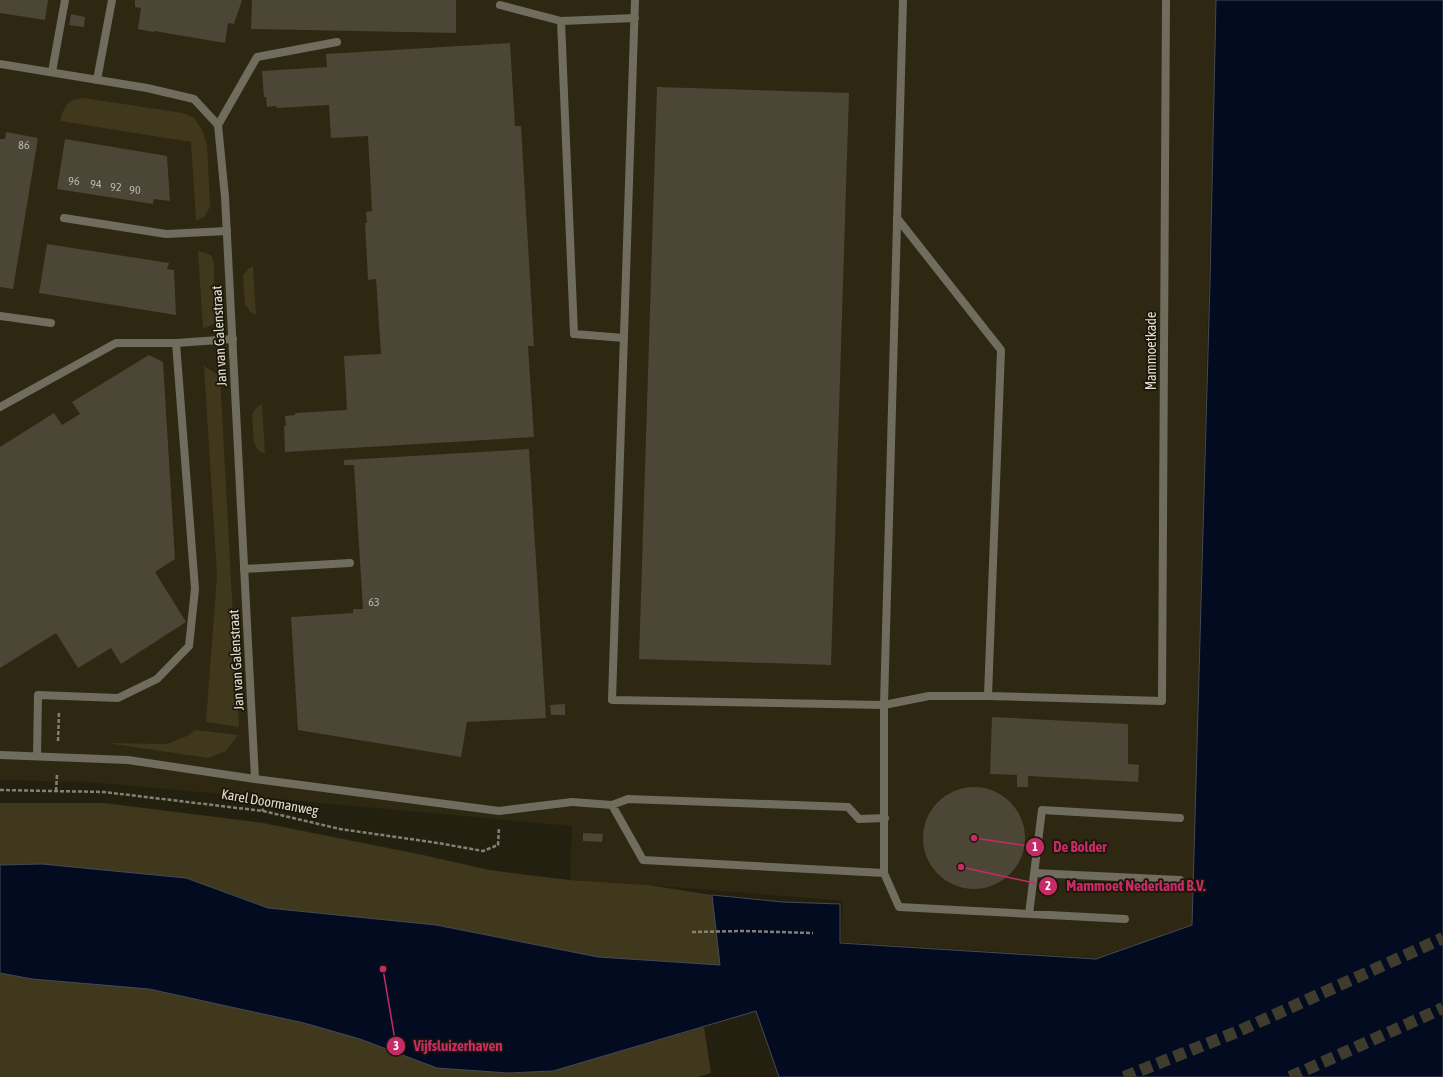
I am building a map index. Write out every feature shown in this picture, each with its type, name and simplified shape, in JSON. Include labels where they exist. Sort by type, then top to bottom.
[{"type":"street","points":[[52,72],[65,0]]},
{"type":"street","points":[[97,80],[112,0]]},
{"type":"street","points":[[635,0],[612,700],[884,705],[929,696],[988,696],[1001,350],[897,218]]},
{"type":"street","points":[[903,0],[884,705],[884,873],[899,907],[1125,919]]},
{"type":"street","name":"Mammoetkade","points":[[988,696],[1162,701],[1166,0]]},
{"type":"street","points":[[500,5],[561,21],[634,18]]},
{"type":"street","points":[[561,21],[574,334],[624,338]]},
{"type":"street","points":[[0,64],[147,88],[194,99],[218,125],[258,57],[337,42]]},
{"type":"street","name":"Jan van Galenstraat","points":[[218,125],[227,231],[255,779]]},
{"type":"street","points":[[64,218],[166,234],[227,231]]},
{"type":"street","points":[[0,316],[51,323]]},
{"type":"street","points":[[0,407],[116,343],[176,343],[233,339]]},
{"type":"street","points":[[38,756],[38,695],[118,698],[157,679],[189,646],[195,589],[176,343]]},
{"type":"street","points":[[244,569],[350,563]]},
{"type":"street","name":"Karel Doormanweg","points":[[0,755],[128,760],[255,779],[499,811],[572,802],[612,805]]},
{"type":"street","points":[[884,873],[643,860],[612,805],[628,799],[848,807],[859,819],[885,818]]},
{"type":"street","points":[[1029,914],[1042,810],[1180,818]]},
{"type":"street","points":[[1034,874],[1180,880]]},
{"type":"path","name":"Karel Doormanweg","points":[[0,790],[104,792],[263,811],[340,829],[483,851],[498,845],[499,811]]},
{"type":"path","points":[[692,932],[743,931],[813,933]]},
{"type":"shaded area","points":[[0,0],[1216,0],[1192,925],[1099,958],[841,942],[843,901],[570,880],[572,826],[89,782],[0,780]]},
{"type":"shaded area","points":[[84,98],[183,113],[194,118],[202,130],[207,145],[210,207],[204,217],[196,221],[191,142],[60,121],[67,104],[73,100]]},
{"type":"shaded area","points":[[198,251],[211,255],[214,263],[215,323],[203,329]]},
{"type":"shaded area","points":[[253,266],[256,315],[250,312],[245,304],[243,276],[248,269]]},
{"type":"shaded area","points":[[204,366],[220,376],[239,727],[206,722],[217,575]]},
{"type":"shaded area","points":[[262,404],[265,454],[259,451],[254,443],[252,414],[256,408]]},
{"type":"shaded area","points":[[195,730],[238,735],[226,751],[208,758],[107,743],[167,744],[187,736]]},
{"type":"shaded area","points":[[0,803],[104,803],[263,823],[423,855],[489,870],[569,880],[648,885],[712,895],[721,965],[598,957],[436,925],[268,908],[186,878],[42,864],[0,865]]},
{"type":"shaded area","points":[[0,973],[32,979],[149,989],[304,1023],[360,1039],[437,1068],[508,1073],[553,1071],[704,1027],[711,1073],[698,1077],[0,1077]]},
{"type":"water","points":[[1216,0],[1443,0],[1443,1077],[779,1077],[756,1011],[553,1071],[508,1073],[437,1068],[360,1039],[304,1023],[149,989],[32,979],[0,973],[0,865],[42,864],[186,878],[268,908],[436,925],[598,957],[720,965],[712,895],[783,902],[840,904],[840,943],[1096,959],[1192,925],[1210,281]]},
{"type":"building","points":[[0,0],[48,0],[45,20],[0,13]]},
{"type":"building","points":[[135,0],[242,0],[234,24],[228,23],[225,43],[138,29],[141,8],[135,7]]},
{"type":"building","points":[[252,0],[456,0],[456,33],[251,29]]},
{"type":"building","points":[[71,14],[85,17],[84,27],[69,25]]},
{"type":"building","points":[[510,43],[515,126],[521,126],[534,346],[528,346],[534,437],[285,452],[285,416],[295,415],[295,413],[347,410],[344,356],[381,354],[376,279],[368,280],[365,223],[367,223],[366,212],[372,211],[368,136],[331,138],[329,105],[277,108],[276,106],[267,107],[266,97],[264,97],[262,71],[327,67],[326,54]]},
{"type":"building","points":[[657,87],[849,93],[831,665],[639,659]]},
{"type":"building","points":[[6,132],[38,138],[13,289],[0,287],[0,139],[5,139]]},
{"type":"building","points":[[65,139],[167,156],[170,201],[154,199],[153,204],[57,189]]},
{"type":"building","points":[[47,244],[169,263],[167,269],[174,270],[176,315],[39,293]]},
{"type":"building","points":[[149,355],[163,362],[175,559],[155,572],[186,622],[121,664],[111,648],[78,668],[56,633],[0,668],[0,447],[54,413],[62,425],[80,414],[72,402]]},
{"type":"building","points":[[529,449],[546,718],[467,722],[461,757],[298,730],[291,617],[353,613],[353,609],[363,609],[354,465],[344,465],[344,460]]},
{"type":"building","points":[[565,704],[565,715],[551,715],[550,705]]},
{"type":"building","points":[[992,717],[1128,724],[1128,764],[1139,765],[1138,782],[1028,776],[1028,787],[1017,787],[1017,775],[990,774]]},
{"type":"building","points":[[974,787],[994,791],[1002,795],[1010,802],[1017,810],[1021,818],[1025,838],[1021,858],[1017,866],[1010,874],[1002,881],[994,885],[974,889],[954,885],[946,881],[938,874],[931,866],[927,858],[923,838],[927,818],[931,810],[938,802],[946,795],[954,791]]},
{"type":"building","points":[[583,833],[603,834],[602,842],[583,841]]},
{"type":"tunnel","points":[[1124,1077],[1239,1031],[1443,938]]},
{"type":"tunnel","points":[[1290,1077],[1443,1008]]},
{"type":"place","name":"De Bolder","points":[[974,838]]},
{"type":"place","name":"Mammoet Nederland B.V.","points":[[961,867]]},
{"type":"place","name":"Vijfsluizerhaven","points":[[383,969]]}]
